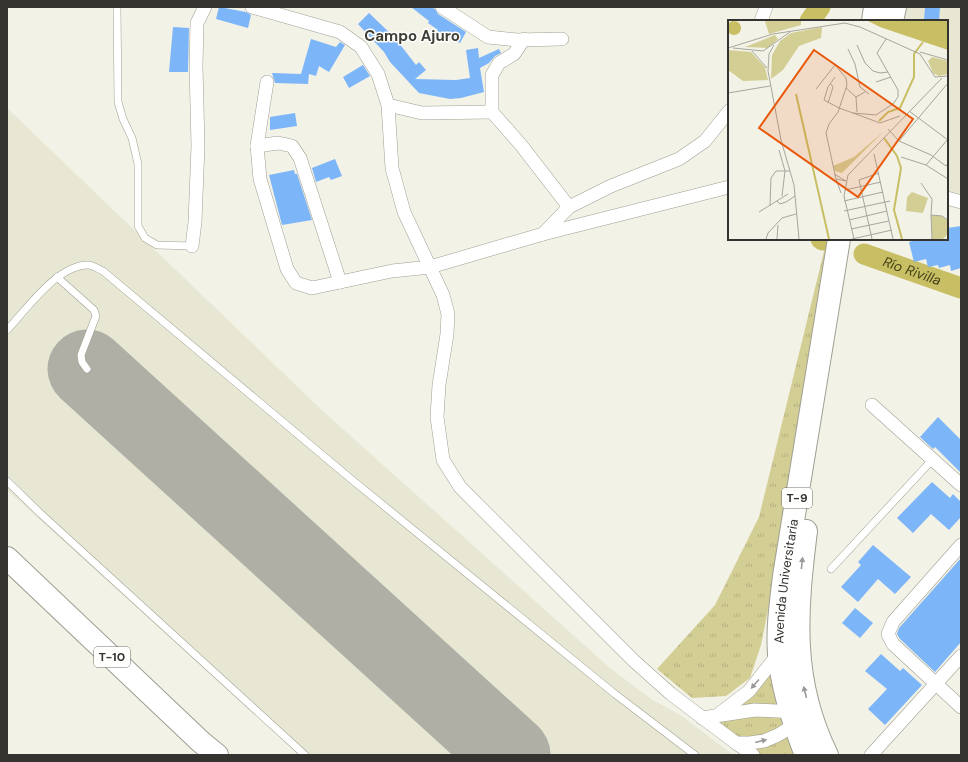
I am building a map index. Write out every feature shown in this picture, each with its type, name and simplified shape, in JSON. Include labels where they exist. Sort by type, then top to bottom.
[{"type":"highway","points":[[872,20],[875,7]]},
{"type":"highway","points":[[892,20],[894,7]]},
{"type":"highway","name":"Avenida Universitaria","points":[[806,755],[798,717],[782,682],[779,653],[779,621],[784,576],[839,240]]},
{"type":"highway","name":"Avenida Universitaria","points":[[827,755],[798,717],[799,661],[797,625],[806,523],[852,240]]},
{"type":"highway","name":"T-10","points":[[7,558],[217,755]]},
{"type":"street","points":[[192,246],[195,222],[198,146],[196,66],[197,23],[205,7]]},
{"type":"street","points":[[252,7],[340,32],[361,48],[378,74],[388,105],[394,175],[404,212],[443,295],[448,314],[447,334],[439,385],[437,417],[443,460],[460,488],[634,661],[702,718],[753,755]]},
{"type":"street","points":[[442,7],[488,37],[562,39]]},
{"type":"street","points":[[761,20],[766,7]]},
{"type":"street","points":[[524,39],[514,54],[499,63],[492,74],[492,112],[521,145],[568,207]]},
{"type":"street","points":[[267,82],[257,146],[260,179],[287,269],[296,283],[312,288],[392,271],[430,267],[542,234],[728,187]]},
{"type":"street","points":[[388,105],[422,113],[492,112]]},
{"type":"street","points":[[542,234],[568,207],[611,186],[679,159],[705,141],[728,112]]},
{"type":"street","points":[[257,146],[278,143],[292,146],[300,158],[340,282]]},
{"type":"street","points":[[948,198],[961,202]]},
{"type":"street","points":[[872,405],[961,485]]},
{"type":"street","points":[[961,545],[893,622],[888,634],[893,644],[961,707]]},
{"type":"street","points":[[716,717],[749,691],[779,653]]},
{"type":"street","points":[[871,755],[961,656]]},
{"type":"street","points":[[702,718],[755,710],[798,717]]},
{"type":"street","points":[[736,743],[764,741],[798,717]]},
{"type":"lane","points":[[117,7],[118,102],[123,119],[132,138],[138,164],[138,226],[145,238],[156,245],[192,246]]},
{"type":"lane","points":[[7,330],[57,277],[76,267],[90,265],[103,271],[375,498],[615,694],[695,755]]},
{"type":"lane","points":[[57,277],[94,310],[96,316],[81,355],[82,362],[87,369]]},
{"type":"lane","points":[[830,569],[932,459]]},
{"type":"lane","points":[[7,481],[41,514],[305,755]]},
{"type":"shaded area","points":[[903,7],[961,7],[961,194],[948,191],[948,20],[901,20]]},
{"type":"shaded area","points":[[7,108],[325,413],[610,668],[651,699],[682,716],[733,755],[299,755],[7,490]]},
{"type":"green space","points":[[828,240],[775,575],[761,645],[750,678],[726,696],[692,698],[657,669],[715,605],[759,517]]},
{"type":"green space","points":[[779,653],[806,755],[753,755],[702,718],[716,717]]},
{"type":"building","points":[[219,7],[246,12],[251,15],[248,28],[216,19]]},
{"type":"building","points":[[411,7],[431,7],[435,9],[438,14],[466,32],[460,43],[437,31],[438,30],[428,23],[429,21]]},
{"type":"building","points":[[925,7],[940,7],[939,20],[924,20]]},
{"type":"building","points":[[369,13],[395,38],[416,65],[419,62],[426,70],[415,79],[456,80],[470,78],[466,50],[478,48],[479,58],[499,49],[501,53],[480,68],[484,92],[461,98],[450,99],[419,93],[358,24]]},
{"type":"building","points":[[173,27],[189,28],[188,72],[169,72]]},
{"type":"building","points":[[311,39],[336,47],[340,42],[345,45],[329,72],[319,66],[316,76],[309,74],[308,84],[275,83],[272,73],[301,74]]},
{"type":"building","points":[[363,65],[370,76],[349,88],[343,77]]},
{"type":"building","points":[[295,113],[297,126],[270,130],[270,117]]},
{"type":"building","points":[[335,159],[342,176],[331,180],[329,177],[316,182],[312,168]]},
{"type":"building","points":[[294,170],[295,174],[297,174],[312,220],[282,225],[269,175]]},
{"type":"building","points":[[961,226],[961,268],[951,271],[950,265],[939,268],[938,265],[928,267],[926,259],[914,262],[909,242],[915,240],[948,240],[948,228]]},
{"type":"building","points":[[938,417],[961,440],[961,473],[935,447],[933,449],[920,437]]},
{"type":"building","points":[[932,482],[950,498],[953,494],[961,502],[961,517],[949,530],[931,514],[913,533],[897,518]]},
{"type":"building","points":[[873,545],[911,577],[895,594],[878,579],[858,602],[841,587],[861,565],[858,562]]},
{"type":"building","points":[[961,558],[961,642],[935,672],[900,639],[897,634],[899,628]]},
{"type":"building","points":[[855,608],[873,623],[860,638],[842,623]]},
{"type":"building","points":[[881,654],[900,671],[903,668],[922,685],[885,725],[868,709],[887,689],[865,671]]},
{"type":"waterway","name":"Río Rivilla","points":[[811,20],[820,7]]},
{"type":"waterway","name":"Río Rivilla","points":[[864,254],[961,288]]},
{"type":"runway","points":[[87,369],[511,755]]},
{"type":"district","name":"Campo Ajuro","points":[[412,36]]}]
